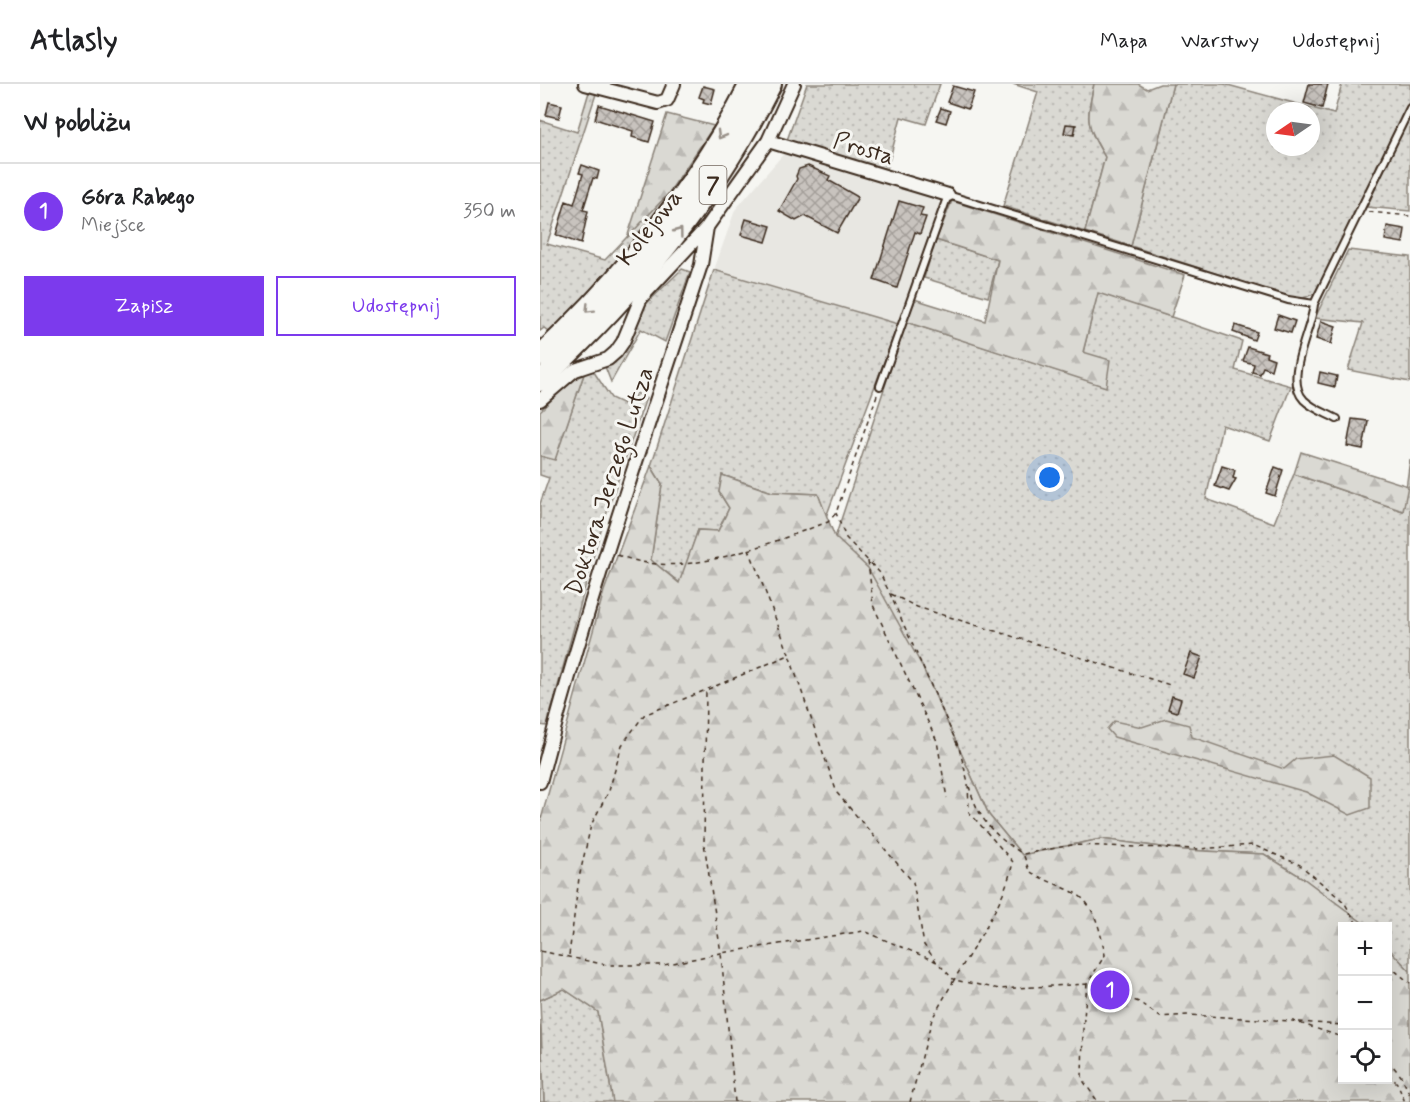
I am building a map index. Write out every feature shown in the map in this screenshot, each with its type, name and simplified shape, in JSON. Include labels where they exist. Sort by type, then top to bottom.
[{"type":"highway","name":"Kolejowa","points":[[554,366],[602,296],[659,229],[702,168],[750,84]]},
{"type":"highway","name":"Kolejowa","points":[[540,381],[625,297],[672,242],[726,165],[771,84]]},
{"type":"highway","points":[[554,366],[588,353],[638,303]]},
{"type":"street","points":[[585,84],[658,103],[664,102],[673,89]]},
{"type":"street","name":"Kolejowa","points":[[638,303],[707,227],[768,141],[794,84]]},
{"type":"street","name":"Prosta","points":[[768,141],[948,195]]},
{"type":"street","name":"Doktora Jerzego Lutza","points":[[540,782],[557,716],[607,552],[701,264],[707,227]]},
{"type":"street","points":[[540,400],[554,366]]},
{"type":"lane","points":[[1337,419],[1311,406],[1302,398],[1298,386],[1297,363],[1313,317],[1314,304],[1410,108]]},
{"type":"lane","points":[[880,386],[948,195],[1288,300],[1314,304]]},
{"type":"path","points":[[1362,210],[1410,216]]},
{"type":"path","points":[[607,552],[649,563],[672,564],[724,556],[828,522],[836,513],[880,386]]},
{"type":"path","points":[[836,513],[846,538],[880,573],[890,594],[959,748],[976,809],[986,824],[1023,854],[1029,871],[1047,883],[1077,894],[1089,908],[1099,927],[1105,955],[1087,984],[1082,1079],[1098,1102]]},
{"type":"path","points":[[749,548],[837,793],[913,882],[924,945],[954,980],[1000,989],[1087,984],[1139,1002],[1160,1017],[1188,1015],[1338,1025]]},
{"type":"path","points":[[868,560],[873,605],[937,741],[947,798]]},
{"type":"path","points":[[890,594],[917,607],[1170,685]]},
{"type":"path","points":[[569,957],[579,878],[591,825],[609,791],[622,745],[644,715],[789,655]]},
{"type":"path","points":[[706,690],[704,843],[721,953],[735,1102]]},
{"type":"path","points":[[910,1102],[932,1019],[1000,901],[1009,881],[1013,861],[969,812],[968,782]]},
{"type":"path","points":[[1023,854],[1072,845],[1198,849],[1253,845],[1300,865],[1344,902],[1355,922]]},
{"type":"path","points":[[540,951],[607,965],[664,965],[721,953],[864,931],[937,962]]},
{"type":"path","points":[[1392,968],[1410,983]]},
{"type":"path","points":[[1293,1021],[1338,1036]]},
{"type":"path","points":[[1392,1065],[1401,1076],[1410,1095]]},
{"type":"path","points":[[1392,1078],[1397,1083],[1404,1102]]},
{"type":"shaded area","points":[[786,151],[936,197],[940,205],[898,324],[714,270],[735,210]]},
{"type":"green space","points":[[738,84],[741,84],[686,179],[605,280],[552,334],[544,328],[540,331],[540,120],[577,132],[589,92],[596,94],[547,244],[605,260],[668,194],[710,135]]},
{"type":"green space","points":[[807,84],[940,84],[926,124],[901,117],[887,169],[786,143]]},
{"type":"green space","points":[[1013,84],[1094,84],[1089,123],[1094,138],[1105,157],[1085,232],[1003,206],[1038,92]]},
{"type":"green space","points":[[1094,84],[1138,84],[1147,89],[1160,84],[1173,84],[1131,246],[1085,232],[1105,157],[1089,123]]},
{"type":"green space","points":[[1173,84],[1224,84],[1290,102],[1266,102],[1266,156],[1320,156],[1320,110],[1334,114],[1342,84],[1410,84],[1410,100],[1319,292],[1299,300],[1131,246]]},
{"type":"green space","points":[[1410,112],[1410,211],[1367,207]]},
{"type":"green space","points":[[667,114],[714,126],[668,194],[627,238]]},
{"type":"green space","points":[[952,201],[1185,275],[1171,317],[1098,293],[1083,352],[1110,360],[1106,387],[906,322],[914,299],[985,321],[998,260],[936,240]]},
{"type":"green space","points":[[936,240],[998,260],[988,297],[924,278]]},
{"type":"green space","points":[[1348,250],[1410,257],[1410,382],[1348,370],[1363,323],[1315,318]]},
{"type":"green space","points":[[682,269],[690,272],[665,342],[641,329],[611,382],[604,364],[614,362],[624,351],[635,329],[638,312]]},
{"type":"green space","points":[[714,270],[898,324],[826,517],[818,494],[772,492],[722,475],[719,492],[729,508],[718,531],[698,530],[680,583],[651,560],[662,484],[651,466]]},
{"type":"green space","points":[[1098,292],[1242,341],[1235,370],[1291,386],[1270,441],[1222,425],[1206,499],[1274,523],[1294,474],[1403,511],[1410,459],[1410,971],[1392,952],[1392,922],[1362,922],[1303,878],[1264,854],[1184,850],[1101,839],[1022,855],[989,815],[921,664],[835,538],[906,322],[1105,386],[1083,352]]},
{"type":"green space","points":[[592,369],[611,398],[630,407],[636,393],[646,398],[599,536],[547,726],[540,725],[540,504],[549,478],[540,475],[540,456],[555,459],[584,374]]},
{"type":"green space","points":[[584,374],[555,460],[540,456],[540,411],[576,376]]},
{"type":"green space","points":[[1301,452],[1408,486],[1403,511],[1294,474]]},
{"type":"green space","points":[[651,466],[662,484],[651,560],[679,583],[698,530],[718,531],[729,508],[719,492],[722,475],[772,492],[818,494],[835,537],[868,568],[921,664],[989,815],[1022,855],[1101,839],[1184,850],[1264,854],[1303,878],[1362,922],[1338,922],[1338,1084],[1392,1084],[1392,952],[1410,971],[1410,1102],[613,1102],[598,1012],[564,989],[540,1000],[540,823],[604,591]]},
{"type":"green space","points":[[1166,719],[1189,725],[1192,737],[1284,769],[1296,759],[1334,755],[1370,777],[1370,808],[1350,815],[1306,792],[1114,737],[1107,729],[1114,721],[1142,727]]},
{"type":"green space","points":[[564,989],[598,1012],[613,1102],[544,1102],[540,1000]]},
{"type":"green space","points":[[540,1025],[544,1102],[540,1102]]},
{"type":"building","points":[[1309,84],[1328,84],[1322,108],[1320,102],[1304,102]]},
{"type":"building","points":[[703,86],[715,89],[711,104],[703,102],[704,99],[699,97]]},
{"type":"building","points":[[953,86],[974,92],[968,109],[947,102]]},
{"type":"building","points":[[549,102],[562,105],[559,118],[546,115]]},
{"type":"building","points":[[599,105],[655,122],[649,142],[632,137],[633,131],[595,119]]},
{"type":"building","points":[[941,108],[950,111],[946,123],[936,120]]},
{"type":"building","points":[[1066,124],[1076,125],[1074,135],[1064,133]]},
{"type":"building","points":[[582,165],[599,171],[597,179],[593,178],[583,210],[588,211],[581,244],[556,235],[566,201],[574,204],[583,174],[579,173]]},
{"type":"building","points":[[808,166],[830,176],[828,180],[858,197],[837,233],[805,216],[796,221],[779,211],[797,179],[799,169]]},
{"type":"building","points":[[899,201],[923,208],[920,216],[926,217],[920,234],[915,232],[897,288],[874,280]]},
{"type":"building","points":[[746,219],[771,226],[766,242],[741,235]]},
{"type":"building","points":[[1387,226],[1405,229],[1403,243],[1385,240]]},
{"type":"building","points":[[1278,315],[1295,321],[1291,333],[1274,328]]},
{"type":"building","points":[[1321,321],[1336,326],[1331,344],[1316,339]]},
{"type":"building","points":[[1235,325],[1257,332],[1254,340],[1233,332]]},
{"type":"building","points":[[1248,347],[1267,353],[1266,356],[1274,359],[1271,370],[1263,367],[1260,374],[1252,372],[1254,364],[1243,361]]},
{"type":"building","points":[[1320,372],[1337,376],[1335,387],[1318,383]]},
{"type":"building","points":[[1352,419],[1368,421],[1363,449],[1347,446]]},
{"type":"building","points":[[1222,466],[1235,470],[1233,478],[1236,479],[1229,491],[1215,486]]},
{"type":"building","points":[[1275,467],[1283,470],[1275,496],[1266,493]]},
{"type":"building","points":[[1191,653],[1202,657],[1194,678],[1183,674]]},
{"type":"building","points":[[1172,696],[1181,699],[1177,712],[1168,709]]},
{"type":"place","name":"Góra Rabego","points":[[1110,990]]}]
